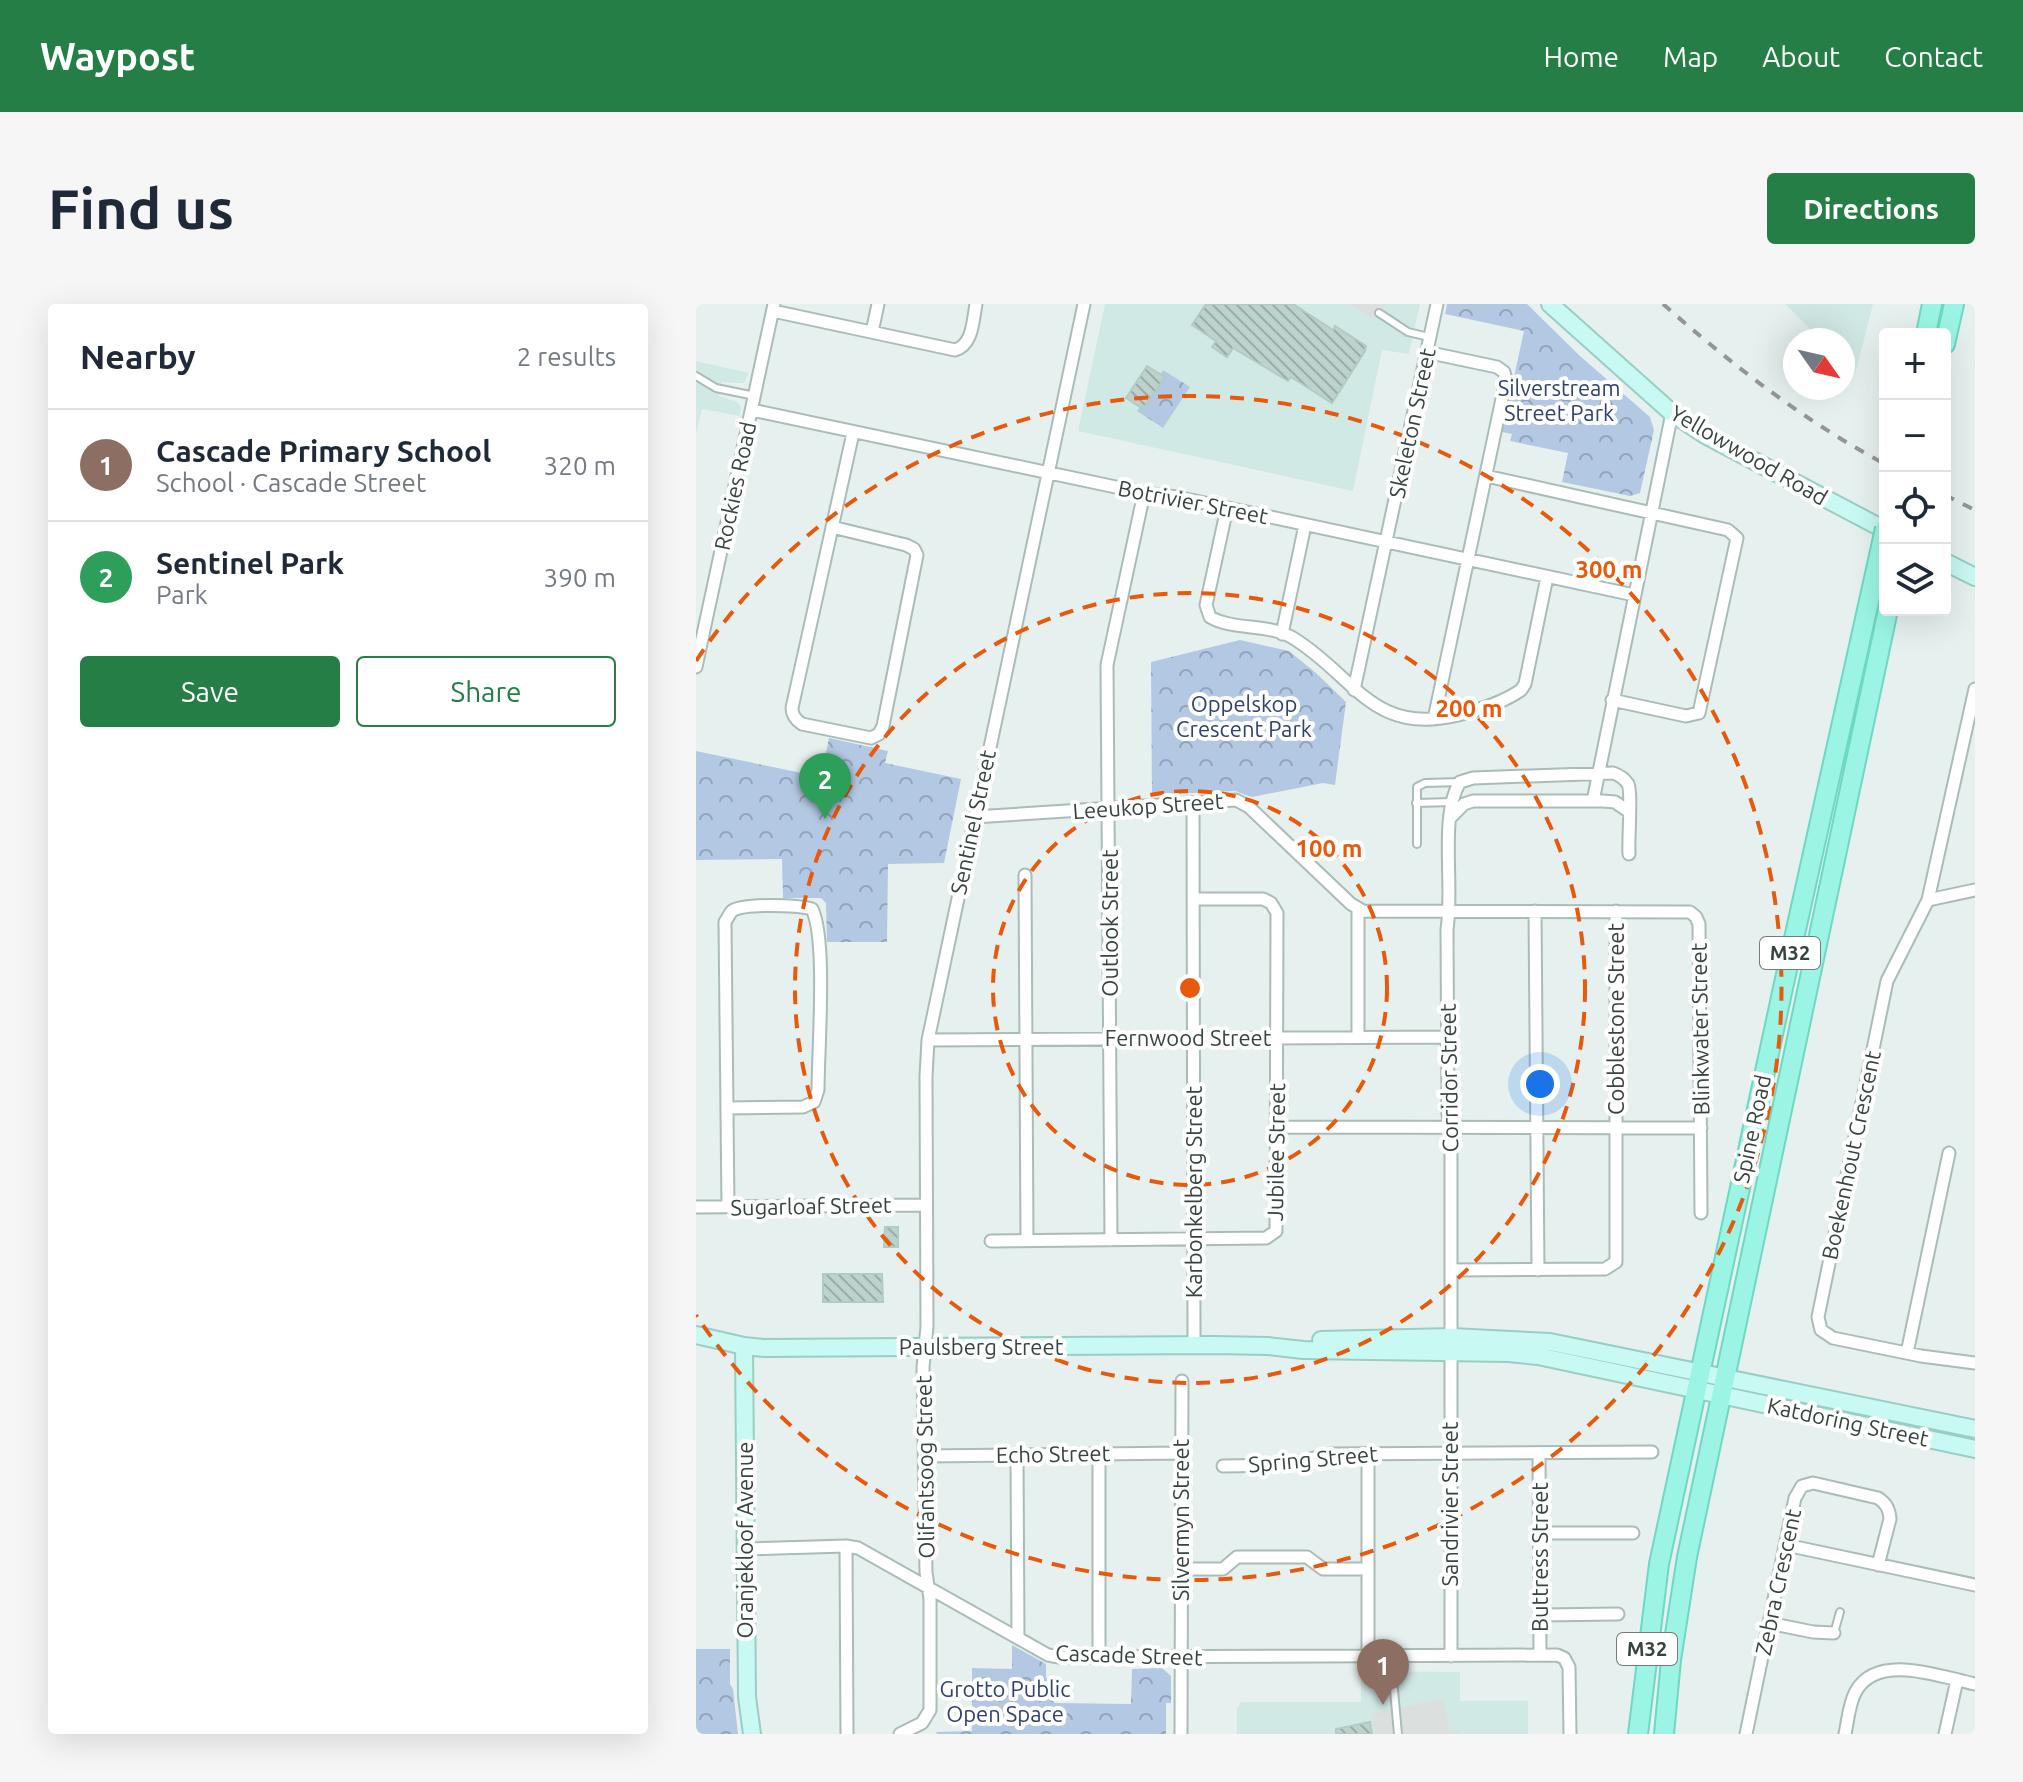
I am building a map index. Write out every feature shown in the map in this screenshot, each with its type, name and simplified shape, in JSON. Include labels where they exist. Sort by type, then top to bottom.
[{"type":"main road","points":[[1927,328],[1932,304]]},
{"type":"main road","points":[[1949,328],[1954,304]]},
{"type":"main road","name":"Spine Road","points":[[1638,1734],[1659,1564],[1882,544]]},
{"type":"main road","name":"Spine Road","points":[[1664,1734],[1679,1600],[1887,616]]},
{"type":"street","points":[[872,332],[878,304]]},
{"type":"street","points":[[773,307],[958,350],[967,342],[976,304]]},
{"type":"street","name":"Sentinel Street","points":[[925,1348],[928,1040],[1084,304]]},
{"type":"street","name":"Skeleton Street","points":[[1354,690],[1437,304]]},
{"type":"street","name":"Yellowwood Road","points":[[1550,304],[1672,413],[1705,435],[1879,526]]},
{"type":"street","name":"Rockies Road","points":[[696,667],[773,307]]},
{"type":"street","points":[[1426,352],[1493,366],[1504,372],[1506,384],[1434,719]]},
{"type":"street","name":"Botrivier Street","points":[[752,410],[1634,595]]},
{"type":"street","points":[[1593,801],[1672,413]]},
{"type":"street","points":[[832,527],[906,545],[914,549],[917,555],[883,726],[879,734],[871,738],[802,724],[792,711],[832,527],[853,433]]},
{"type":"street","points":[[1486,476],[1734,534],[1737,541],[1699,713],[1686,716],[1612,700]]},
{"type":"street","name":"Outlook Street","points":[[1111,1240],[1107,665],[1144,493]]},
{"type":"street","points":[[1227,508],[1206,605],[1207,614],[1216,621],[1293,638],[1319,657],[1354,690],[1392,715],[1434,719],[1472,712],[1521,690],[1525,684],[1547,577]]},
{"type":"street","points":[[1282,634],[1305,525]]},
{"type":"street","points":[[1951,565],[1975,577]]},
{"type":"street","points":[[1975,689],[1928,900],[1975,890]]},
{"type":"street","points":[[1460,782],[1473,778],[1613,773],[1627,783],[1631,793],[1628,811],[1629,854]]},
{"type":"street","name":"Corridor Street","points":[[1451,1345],[1447,929],[1450,910],[1450,818],[1453,795],[1460,782]]},
{"type":"street","name":"Leeukop Street","points":[[974,817],[1236,800],[1245,803],[1358,909]]},
{"type":"street","points":[[1450,818],[1464,804],[1473,801],[1615,802],[1628,811]]},
{"type":"street","name":"Karbonkelberg Street","points":[[1193,803],[1194,1345]]},
{"type":"street","points":[[1025,875],[1027,1240]]},
{"type":"street","name":"Jubilee Street","points":[[1193,899],[1263,899],[1274,906],[1277,913],[1276,1231],[1266,1238],[1195,1239]]},
{"type":"street","name":"Boekenhout Crescent","points":[[1907,1353],[1826,1336],[1818,1317],[1887,981],[1928,900]]},
{"type":"street","points":[[727,1108],[803,1107],[814,1102],[818,1090],[819,967],[817,920],[812,909],[801,906],[742,908],[731,912],[725,922],[728,1207]]},
{"type":"street","points":[[1358,1037],[1358,909],[1616,911]]},
{"type":"street","points":[[1452,1270],[1538,1270],[1535,911]]},
{"type":"street","name":"Cobblestone Street","points":[[1538,1270],[1605,1269],[1616,1262],[1616,911]]},
{"type":"street","name":"Blinkwater Street","points":[[1616,911],[1686,911],[1698,920],[1701,1213]]},
{"type":"street","name":"Fernwood Street","points":[[928,1040],[1448,1037]]},
{"type":"street","name":"Blinkwater Street","points":[[1277,1127],[1701,1128]]},
{"type":"street","points":[[1949,1153],[1907,1353],[1975,1363]]},
{"type":"street","name":"Sugarloaf Street","points":[[696,1207],[926,1205]]},
{"type":"street","points":[[991,1241],[1195,1239]]},
{"type":"street","name":"Paulsberg Street","points":[[696,1335],[744,1346],[925,1348],[1194,1345],[1303,1350],[1451,1345],[1723,1385]]},
{"type":"street","name":"Sandrivier Street","points":[[1451,1345],[1451,1656]]},
{"type":"street","name":"Oranjekloof Avenue","points":[[744,1346],[747,1697],[752,1734]]},
{"type":"street","name":"Olifantsoog Street","points":[[900,1734],[922,1723],[930,1710],[923,1379],[925,1348]]},
{"type":"street","name":"Silvermyn Street","points":[[1181,1734],[1182,1381]]},
{"type":"street","name":"Katdoring Street","points":[[1723,1385],[1975,1429]]},
{"type":"street","name":"Katdoring Street","points":[[1723,1385],[1975,1449]]},
{"type":"street","name":"Spring Street","points":[[1223,1466],[1287,1465],[1330,1454],[1652,1452]]},
{"type":"street","name":"Echo Street","points":[[925,1456],[1181,1453]]},
{"type":"street","points":[[1368,1453],[1368,1657]]},
{"type":"street","name":"Buttress Street","points":[[1539,1453],[1540,1655],[1557,1655],[1567,1662],[1570,1734]]},
{"type":"street","points":[[1099,1454],[1099,1658]]},
{"type":"street","points":[[1017,1455],[1018,1637]]},
{"type":"street","name":"Zebra Crescent","points":[[1746,1734],[1795,1498],[1802,1486],[1813,1483],[1878,1498],[1887,1506],[1890,1519],[1878,1565]]},
{"type":"street","points":[[1539,1533],[1633,1533]]},
{"type":"street","points":[[1786,1545],[1975,1585]]},
{"type":"street","points":[[846,1546],[847,1734]]},
{"type":"street","name":"Cascade Street","points":[[745,1549],[846,1546],[863,1550],[1054,1656],[1540,1655]]},
{"type":"street","points":[[1180,1569],[1223,1569],[1237,1557],[1307,1557],[1323,1569],[1367,1569]]},
{"type":"street","points":[[1540,1615],[1618,1614]]},
{"type":"street","points":[[1769,1623],[1834,1633]]},
{"type":"street","points":[[1845,1734],[1856,1691],[1866,1679],[1880,1671],[1896,1668],[1975,1684]]},
{"type":"street","points":[[1945,1734],[1957,1680]]},
{"type":"lane","points":[[1379,313],[1408,332],[1429,337]]},
{"type":"lane","points":[[696,376],[716,388],[755,396]]},
{"type":"lane","points":[[1417,844],[1415,791],[1420,784],[1460,782]]},
{"type":"lane","points":[[1416,803],[1453,802]]},
{"type":"lane","points":[[1834,1633],[1840,1612]]},
{"type":"lane","points":[[1391,1657],[1398,1734]]},
{"type":"shaded area","points":[[1105,304],[1420,304],[1409,354],[1382,350],[1353,491],[1078,431]]},
{"type":"shaded area","points":[[1349,304],[1385,304],[1375,320]]},
{"type":"shaded area","points":[[1785,304],[1873,304],[1855,374],[1855,328],[1809,328]]},
{"type":"shaded area","points":[[696,361],[749,373],[744,383],[722,382],[719,396],[737,402],[741,407],[740,416],[702,409],[696,434]]},
{"type":"shaded area","points":[[1361,1671],[1460,1672],[1460,1701],[1528,1701],[1528,1734],[1237,1734],[1237,1708],[1241,1702],[1361,1702]]},
{"type":"shaded area","points":[[1443,1698],[1450,1731],[1458,1730],[1459,1734],[1375,1734],[1371,1714]]},
{"type":"green space","name":"Silverstream Street Park","points":[[1447,304],[1527,304],[1580,356],[1650,417],[1654,430],[1640,493],[1630,496],[1562,482],[1568,453],[1510,441],[1512,434],[1502,432],[1524,331],[1445,314]]},
{"type":"green space","points":[[1163,370],[1190,387],[1163,428],[1137,411],[1140,407],[1144,409],[1164,377],[1161,374]]},
{"type":"green space","name":"Oppelskop Crescent Park","points":[[1240,640],[1289,651],[1346,702],[1335,785],[1323,783],[1252,797],[1235,791],[1152,795],[1151,662]]},
{"type":"green space","points":[[829,738],[888,751],[885,763],[961,779],[944,863],[888,864],[887,942],[827,942],[826,903],[821,898],[783,898],[782,859],[696,860],[696,751],[821,777]]},
{"type":"green space","name":"Grotto Public Open Space","points":[[1012,1645],[1046,1664],[1046,1678],[1052,1678],[1054,1703],[1131,1704],[1132,1669],[1162,1668],[1171,1676],[1171,1703],[1166,1703],[1166,1734],[937,1734],[972,1731],[972,1668],[1012,1669]]},
{"type":"green space","points":[[696,1649],[730,1649],[730,1684],[738,1734],[696,1734]]},
{"type":"building","points":[[1206,304],[1293,304],[1333,330],[1335,326],[1366,346],[1365,351],[1332,403],[1291,377],[1288,381],[1233,348],[1227,357],[1212,347],[1216,341],[1192,325]]},
{"type":"building","points":[[1147,366],[1165,377],[1143,409],[1126,398]]},
{"type":"building","points":[[885,1227],[898,1227],[898,1247],[884,1247]]},
{"type":"building","points":[[823,1274],[882,1274],[883,1302],[823,1302]]},
{"type":"building","points":[[1370,1722],[1372,1734],[1336,1734],[1336,1729]]},
{"type":"railway","points":[[1663,304],[1769,390],[1879,461]]},
{"type":"railway","points":[[1951,498],[1975,510]]},
{"type":"place","name":"Sentinel Park","points":[[825,819]]},
{"type":"place","name":"Cascade Primary School","points":[[1383,1705]]}]
